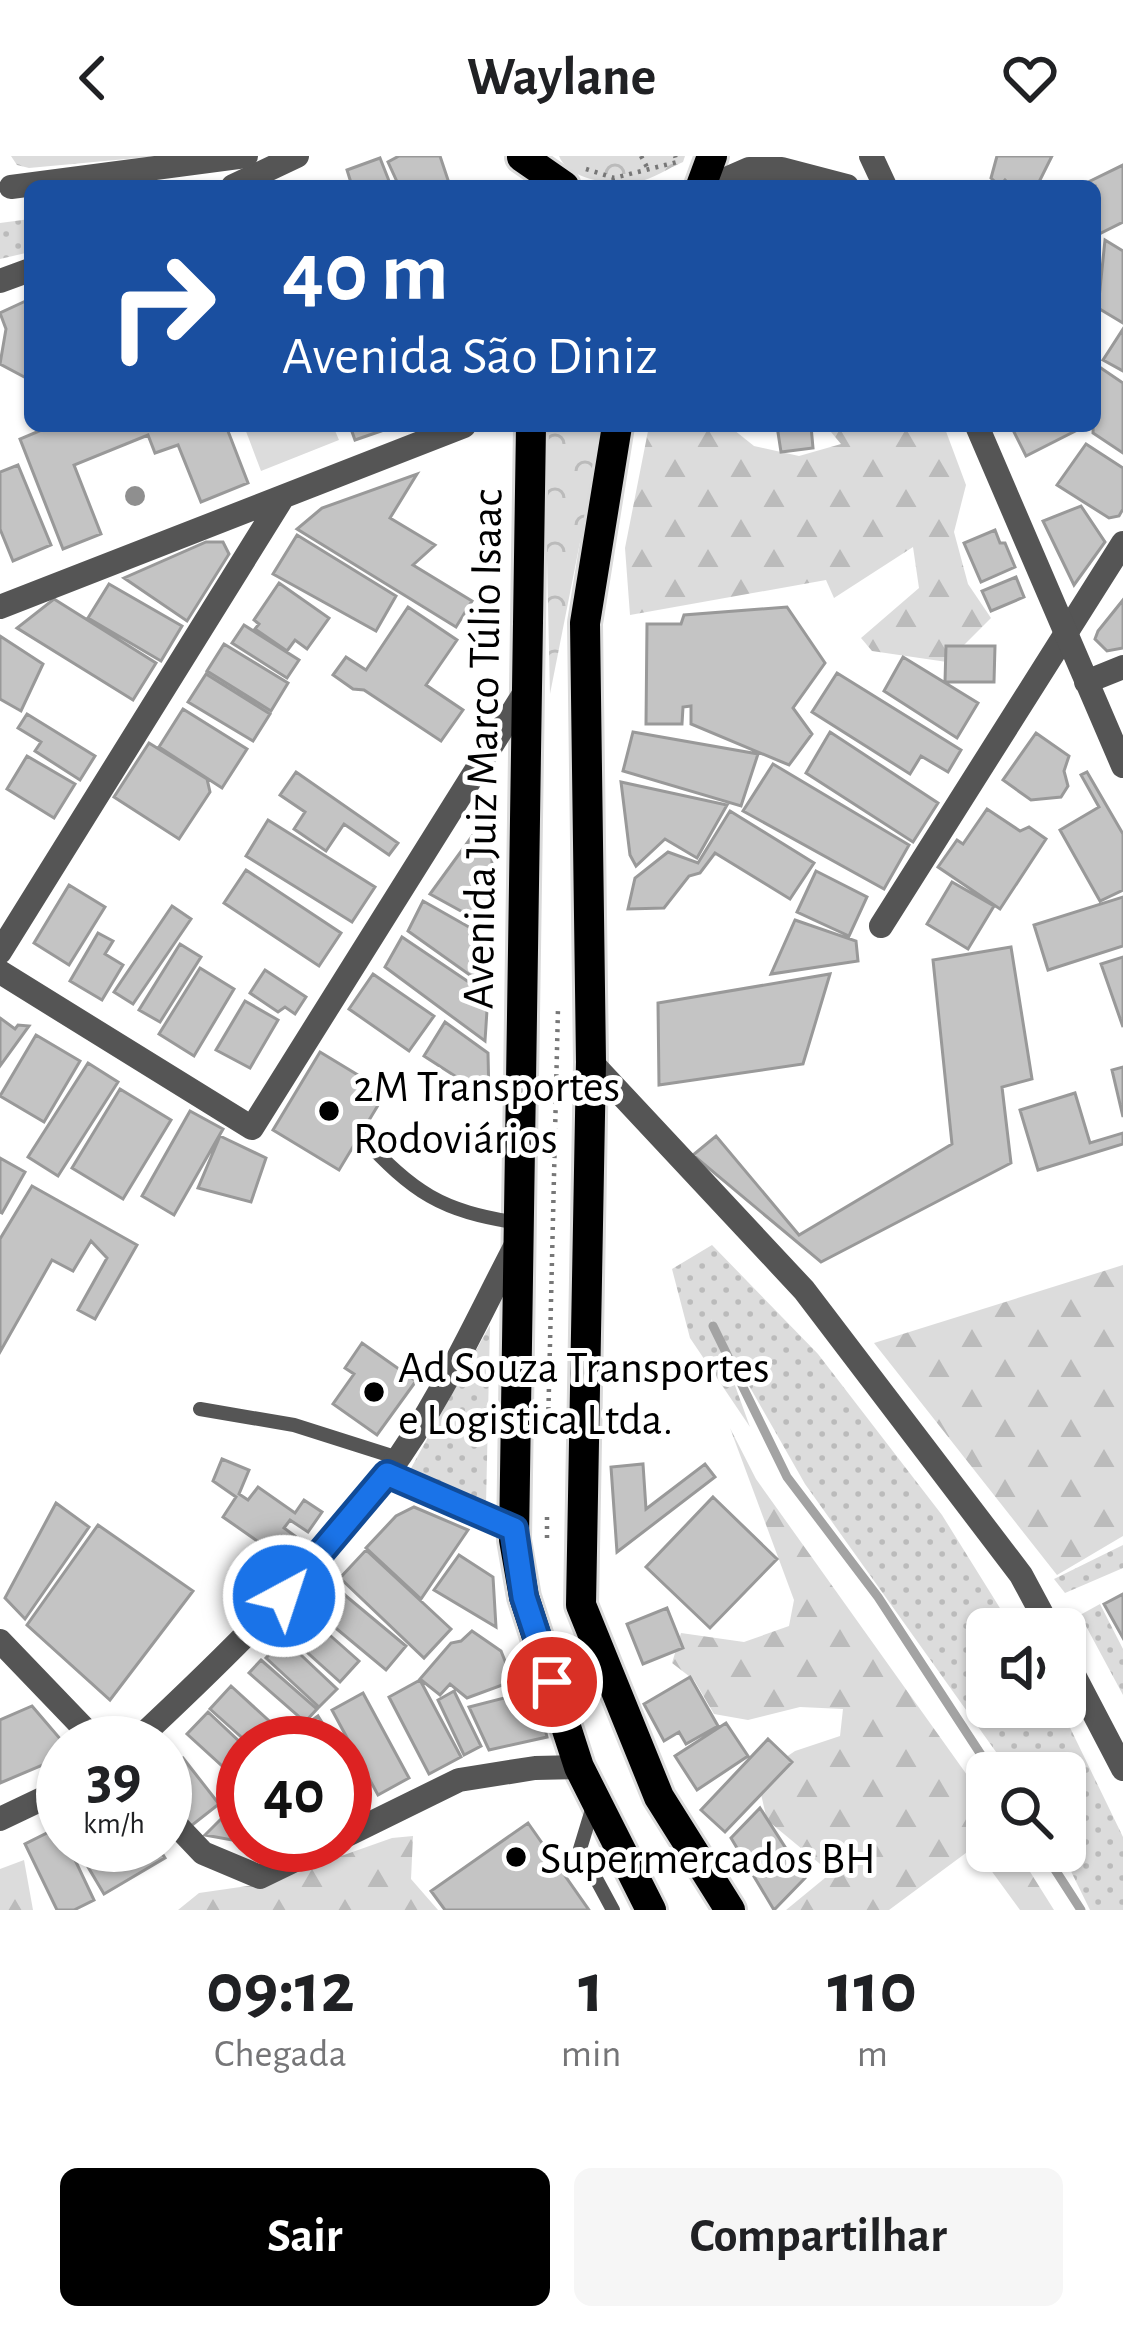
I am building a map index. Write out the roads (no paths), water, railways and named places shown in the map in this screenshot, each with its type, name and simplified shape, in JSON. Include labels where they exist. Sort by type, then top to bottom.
[{"type":"main road","points":[[522,156],[569,176]]},
{"type":"main road","name":"Avenida Juiz Marco Túlio Isaac","points":[[530,432],[514,1529],[524,1597],[579,1767],[651,1910]]},
{"type":"main road","points":[[615,432],[585,623],[591,1062],[581,1605],[659,1797],[730,1910]]},
{"type":"street","points":[[64,180],[246,156]]},
{"type":"street","points":[[246,180],[297,156]]},
{"type":"street","points":[[721,180],[749,169],[782,169],[824,180]]},
{"type":"street","points":[[11,187],[24,185]]},
{"type":"street","points":[[0,607],[449,432]]},
{"type":"street","points":[[979,432],[1123,766]]},
{"type":"street","points":[[0,952],[283,497]]},
{"type":"street","points":[[881,926],[1123,543]]},
{"type":"street","points":[[1086,682],[1123,667]]},
{"type":"street","points":[[0,972],[252,1127],[529,687]]},
{"type":"street","points":[[591,1062],[804,1290],[1022,1575],[1039,1608]]},
{"type":"street","points":[[163,1716],[259,1627],[392,1466],[436,1397],[519,1231]]},
{"type":"street","points":[[392,1466],[514,1529]]},
{"type":"street","points":[[0,1641],[72,1716]]},
{"type":"street","points":[[1086,1698],[1123,1769]]},
{"type":"street","points":[[372,1823],[459,1780],[535,1768],[579,1767]]},
{"type":"street","points":[[0,1819],[36,1802]]},
{"type":"street","points":[[192,1841],[216,1858]]},
{"type":"lane","points":[[360,1135],[401,1180],[465,1215],[519,1231]]},
{"type":"lane","points":[[200,1409],[294,1425],[392,1466]]},
{"type":"lane","points":[[595,1798],[580,1849],[613,1910]]},
{"type":"waterway","points":[[713,1326],[787,1477],[878,1597],[979,1752]]},
{"type":"waterway","points":[[1057,1872],[1081,1910]]},
{"type":"place","name":"2M Transportes Rodoviários","points":[[329,1111]]},
{"type":"place","name":"Ad Souza Transportes e Logistica Ltda.","points":[[374,1392]]},
{"type":"place","name":"Supermercados BH","points":[[516,1857]]}]
